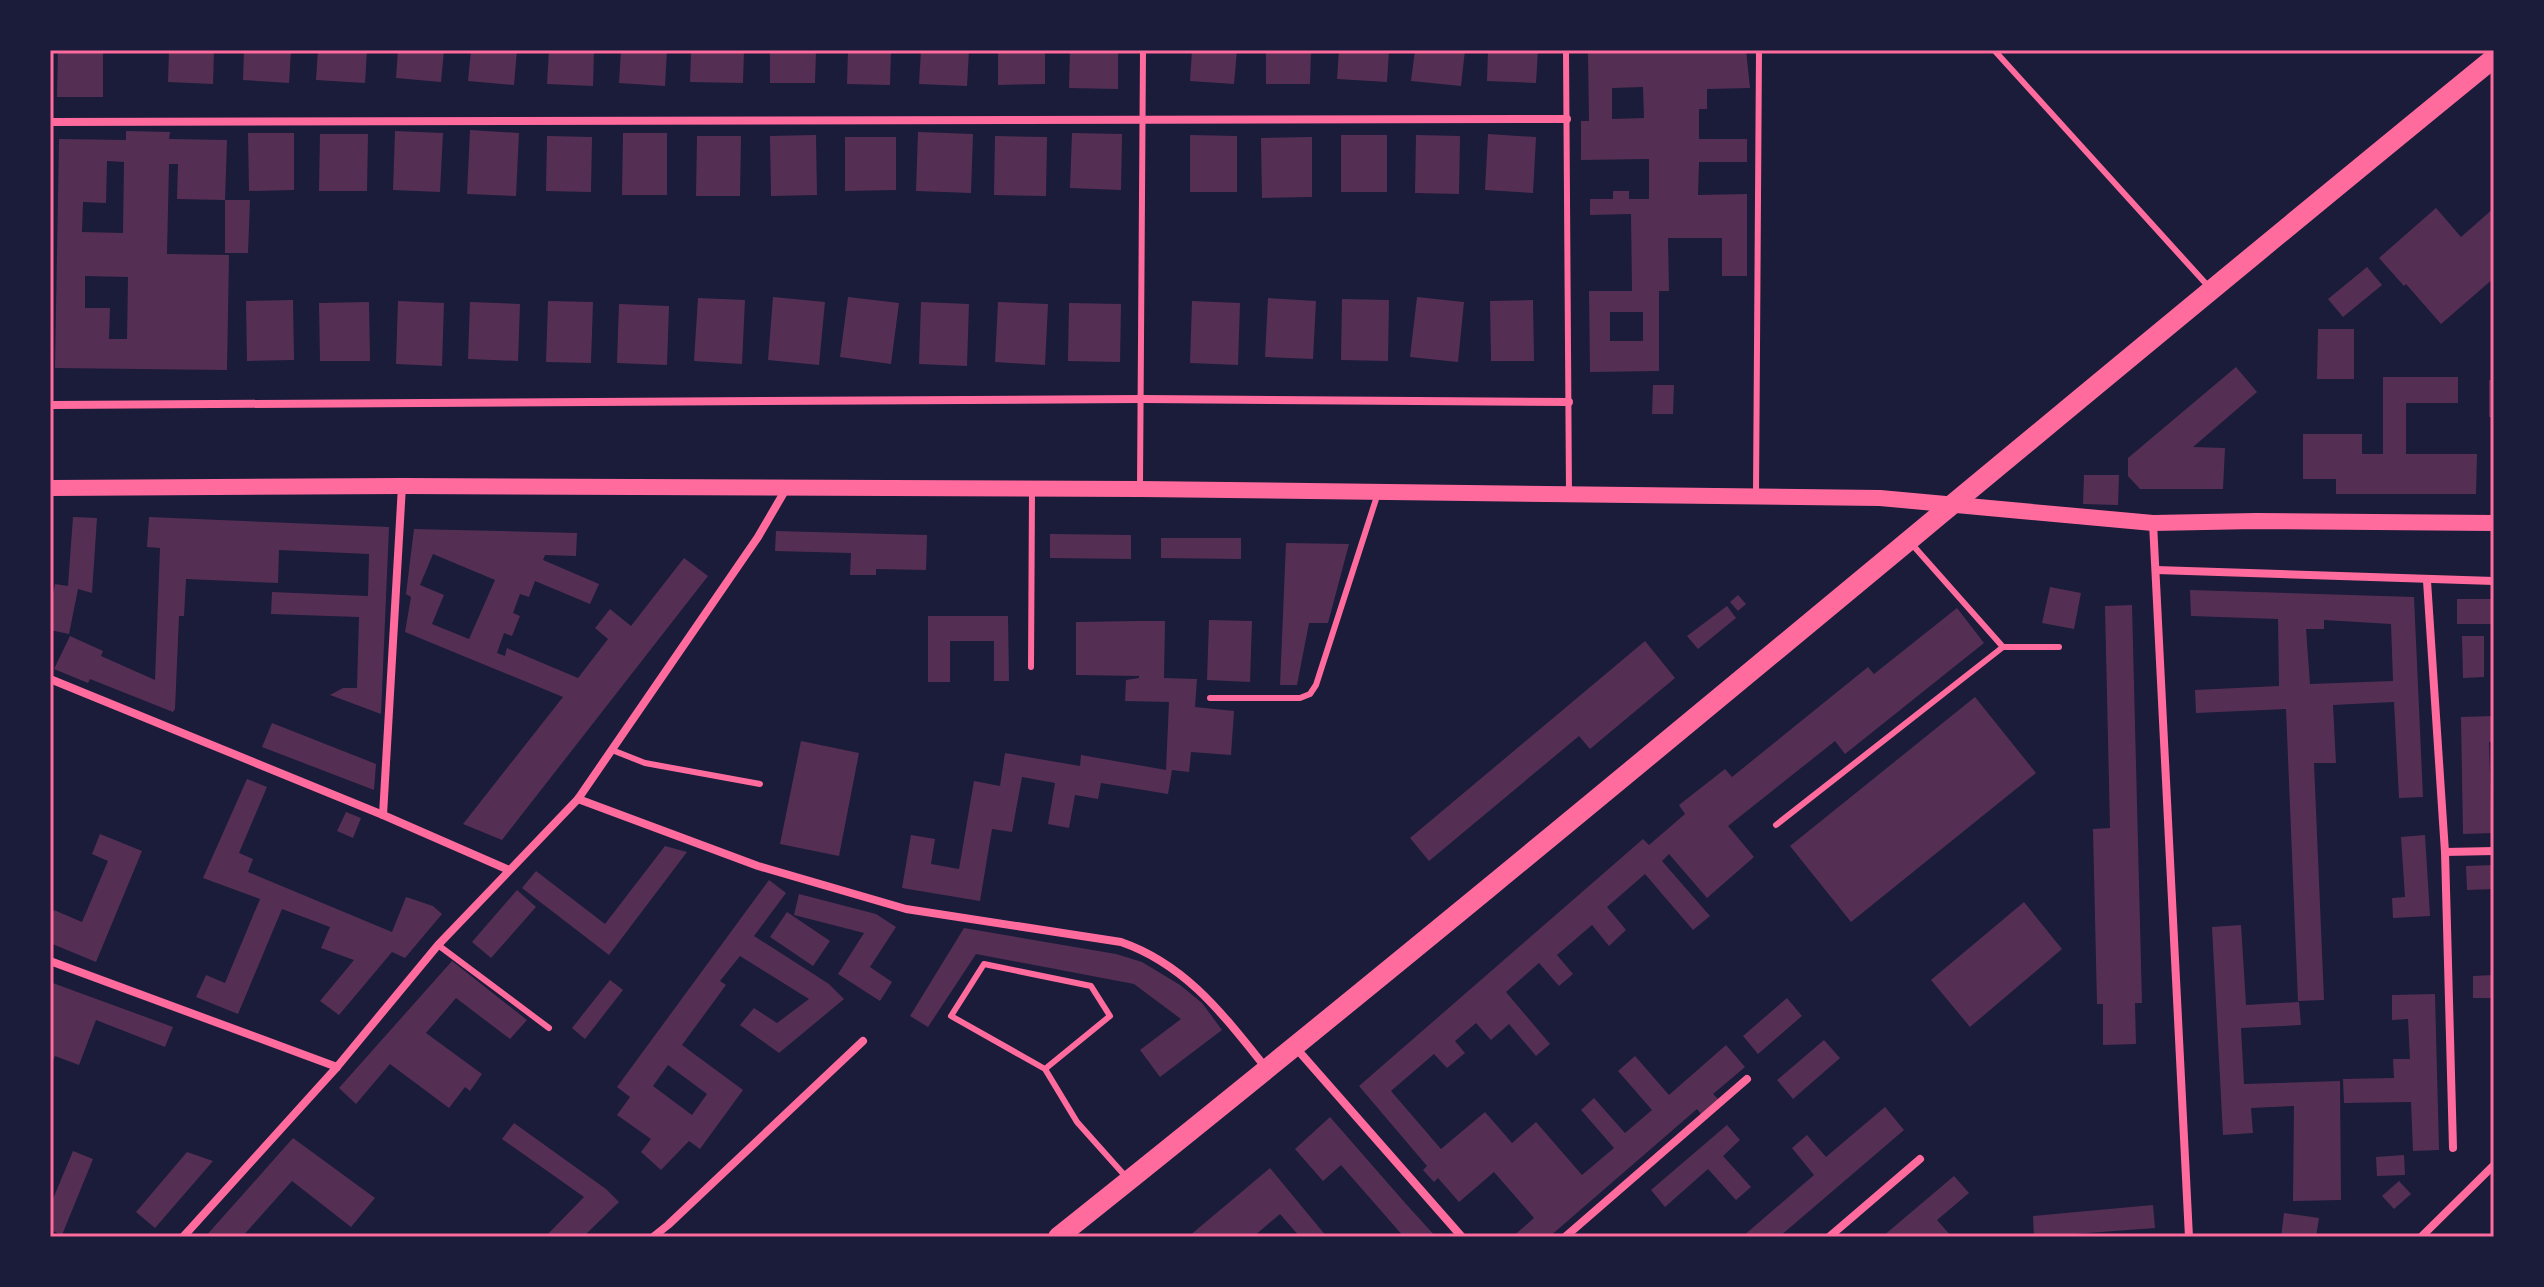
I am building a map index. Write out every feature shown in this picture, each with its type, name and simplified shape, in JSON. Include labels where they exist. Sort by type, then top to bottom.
[{"type":"main road","points":[[1058,1237],[1268,1070],[2494,58]]},
{"type":"main road","points":[[50,488],[1140,489],[1880,498],[2153,523],[2494,523]]},
{"type":"street","points":[[50,122],[1567,119]]},
{"type":"street","points":[[50,405],[1143,399],[1569,402]]},
{"type":"street","points":[[383,815],[402,486]]},
{"type":"street","points":[[183,1237],[337,1067],[438,945],[578,799],[758,537],[786,489]]},
{"type":"street","points":[[2153,523],[2189,1237]]},
{"type":"street","points":[[2156,570],[2494,581]]},
{"type":"street","points":[[2427,581],[2445,852],[2453,1148]]},
{"type":"street","points":[[50,679],[509,870]]},
{"type":"street","points":[[578,799],[758,866],[906,909],[1121,942],[1138,948],[1184,975],[1222,1014],[1268,1070]]},
{"type":"street","points":[[2445,852],[2494,851]]},
{"type":"street","points":[[50,961],[337,1067]]},
{"type":"street","points":[[653,1237],[863,1041]]},
{"type":"street","points":[[1295,1047],[1462,1237]]},
{"type":"street","points":[[1565,1237],[1747,1079]]},
{"type":"street","points":[[1829,1237],[1920,1159]]},
{"type":"street","points":[[2421,1237],[2494,1165]]},
{"type":"lane","points":[[1140,489],[1143,50]]},
{"type":"lane","points":[[1566,50],[1569,496]]},
{"type":"lane","points":[[1756,498],[1759,50]]},
{"type":"lane","points":[[1994,50],[2211,289]]},
{"type":"lane","points":[[1031,667],[1032,491]]},
{"type":"lane","points":[[1210,698],[1300,698],[1310,694],[1316,685],[1378,493]]},
{"type":"lane","points":[[1909,541],[2003,647]]},
{"type":"lane","points":[[1776,825],[2003,647],[2059,647]]},
{"type":"lane","points":[[612,750],[645,763],[760,784]]},
{"type":"lane","points":[[438,945],[549,1028]]},
{"type":"lane","points":[[1045,1069],[1110,1016],[1091,986],[984,964],[951,1016],[1045,1069],[1077,1122],[1129,1180]]},
{"type":"building","points":[[58,50],[103,50],[103,97],[57,97]]},
{"type":"building","points":[[169,50],[214,50],[213,84],[168,82]]},
{"type":"building","points":[[244,50],[291,50],[289,83],[243,80]]},
{"type":"building","points":[[318,50],[367,50],[365,83],[316,80]]},
{"type":"building","points":[[398,50],[444,50],[441,82],[396,78]]},
{"type":"building","points":[[471,50],[517,50],[514,85],[468,81]]},
{"type":"building","points":[[549,50],[594,50],[593,86],[547,84]]},
{"type":"building","points":[[621,50],[667,50],[665,86],[619,83]]},
{"type":"building","points":[[691,50],[744,50],[743,83],[690,82]]},
{"type":"building","points":[[770,50],[816,50],[815,83],[770,83]]},
{"type":"building","points":[[848,50],[891,50],[890,85],[847,84]]},
{"type":"building","points":[[921,50],[969,50],[967,86],[919,84]]},
{"type":"building","points":[[998,50],[1045,50],[1045,84],[998,85]]},
{"type":"building","points":[[1070,50],[1118,50],[1118,89],[1069,88]]},
{"type":"building","points":[[1192,50],[1237,50],[1234,84],[1190,81]]},
{"type":"building","points":[[1266,50],[1311,50],[1310,84],[1266,84]]},
{"type":"building","points":[[1339,50],[1389,50],[1387,82],[1337,79]]},
{"type":"building","points":[[1415,50],[1465,50],[1461,86],[1411,81]]},
{"type":"building","points":[[1488,50],[1538,50],[1536,83],[1487,81]]},
{"type":"building","points":[[1588,50],[1746,50],[1750,88],[1707,89],[1707,109],[1699,109],[1699,139],[1747,139],[1747,162],[1699,162],[1698,195],[1747,194],[1747,276],[1722,276],[1722,238],[1668,238],[1669,291],[1659,291],[1659,371],[1590,372],[1589,291],[1632,291],[1631,214],[1590,215],[1590,199],[1613,199],[1613,191],[1629,191],[1629,199],[1649,199],[1649,159],[1581,160],[1581,121],[1589,121]],"holes":[[[1643,87],[1644,118],[1612,119],[1612,88]],[[1610,312],[1643,312],[1643,341],[1610,341]]]},
{"type":"building","points":[[470,130],[519,133],[516,196],[467,194]]},
{"type":"building","points":[[126,131],[170,132],[169,139],[227,140],[225,200],[177,199],[178,164],[169,164],[167,254],[229,255],[227,370],[55,368],[59,139],[126,140]],"holes":[[[107,161],[124,162],[123,233],[82,232],[83,202],[106,203]],[[85,276],[128,277],[127,339],[109,339],[110,308],[85,308]]]},
{"type":"building","points":[[395,131],[443,133],[440,192],[393,190]]},
{"type":"building","points":[[918,132],[973,134],[971,193],[916,191]]},
{"type":"building","points":[[248,133],[294,133],[294,190],[249,191]]},
{"type":"building","points":[[623,133],[667,133],[667,195],[622,195]]},
{"type":"building","points":[[1072,133],[1122,134],[1121,190],[1070,188]]},
{"type":"building","points":[[320,134],[368,134],[367,191],[319,191]]},
{"type":"building","points":[[1488,134],[1536,137],[1533,193],[1485,190]]},
{"type":"building","points":[[816,135],[817,195],[771,196],[770,136]]},
{"type":"building","points":[[1190,135],[1237,136],[1237,192],[1190,192]]},
{"type":"building","points":[[1341,135],[1387,135],[1387,192],[1341,192]]},
{"type":"building","points":[[1416,135],[1460,136],[1459,194],[1415,193]]},
{"type":"building","points":[[547,136],[592,137],[591,192],[546,191]]},
{"type":"building","points":[[697,136],[741,136],[740,196],[696,196]]},
{"type":"building","points":[[995,136],[1047,137],[1046,196],[994,195]]},
{"type":"building","points":[[845,137],[896,137],[896,190],[845,191]]},
{"type":"building","points":[[1312,137],[1312,197],[1262,198],[1261,138]]},
{"type":"building","points":[[225,200],[250,200],[248,253],[225,253]]},
{"type":"building","points":[[2436,208],[2461,237],[2494,208],[2494,278],[2441,324],[2379,258]]},
{"type":"building","points":[[2367,267],[2382,285],[2343,317],[2328,299]]},
{"type":"building","points":[[773,297],[825,302],[819,365],[768,360]]},
{"type":"building","points":[[848,297],[899,303],[891,364],[840,357]]},
{"type":"building","points":[[1417,297],[1464,302],[1458,362],[1410,357]]},
{"type":"building","points":[[698,298],[745,300],[742,364],[694,361]]},
{"type":"building","points":[[1268,298],[1316,301],[1313,359],[1265,357]]},
{"type":"building","points":[[1342,299],[1389,300],[1388,361],[1341,360]]},
{"type":"building","points":[[293,300],[294,360],[247,361],[246,301]]},
{"type":"building","points":[[1533,300],[1534,361],[1491,361],[1490,301]]},
{"type":"building","points":[[398,301],[444,303],[442,366],[396,364]]},
{"type":"building","points":[[548,301],[593,302],[591,363],[546,362]]},
{"type":"building","points":[[1192,301],[1240,303],[1238,365],[1190,363]]},
{"type":"building","points":[[369,302],[370,361],[320,361],[319,303]]},
{"type":"building","points":[[470,302],[520,304],[518,361],[468,359]]},
{"type":"building","points":[[921,302],[969,304],[967,366],[919,364]]},
{"type":"building","points":[[998,302],[1048,304],[1045,365],[995,362]]},
{"type":"building","points":[[1069,303],[1121,304],[1120,362],[1068,361]]},
{"type":"building","points":[[619,304],[669,306],[667,365],[617,363]]},
{"type":"building","points":[[2318,329],[2354,329],[2354,379],[2317,379]]},
{"type":"building","points":[[2236,367],[2257,392],[2193,447],[2225,448],[2223,489],[2140,489],[2128,476],[2128,458]]},
{"type":"building","points":[[2383,377],[2458,377],[2458,403],[2406,403],[2406,454],[2477,454],[2476,494],[2336,494],[2336,479],[2303,479],[2303,434],[2362,434],[2362,454],[2383,454]]},
{"type":"building","points":[[2489,380],[2494,380],[2494,417],[2489,417]]},
{"type":"building","points":[[1653,385],[1674,385],[1673,414],[1652,414]]},
{"type":"building","points":[[2084,475],[2119,475],[2118,505],[2083,504]]},
{"type":"building","points":[[73,517],[97,518],[92,593],[78,589],[69,634],[50,630],[50,610],[55,584],[68,586]]},
{"type":"building","points":[[149,517],[389,527],[381,714],[330,695],[343,688],[357,688],[359,617],[271,614],[272,592],[368,596],[369,554],[279,550],[278,583],[186,579],[184,616],[179,616],[173,712],[90,679],[88,683],[54,669],[70,636],[103,651],[101,656],[155,680],[160,548],[147,547]]},
{"type":"building","points":[[414,529],[577,533],[576,556],[545,555],[543,560],[599,584],[590,604],[535,581],[529,597],[520,594],[513,613],[520,616],[512,636],[504,633],[497,653],[505,656],[507,648],[578,678],[608,639],[595,628],[610,609],[631,626],[684,558],[708,576],[502,840],[463,824],[563,697],[405,632],[411,597],[406,594]],"holes":[[[433,554],[495,580],[469,639],[432,624],[444,595],[420,585]]]},
{"type":"building","points":[[776,531],[927,535],[926,570],[876,569],[876,575],[850,575],[851,553],[775,551]]},
{"type":"building","points":[[1050,534],[1131,535],[1131,559],[1050,558]]},
{"type":"building","points":[[1161,538],[1241,538],[1241,559],[1161,558]]},
{"type":"building","points":[[1286,543],[1349,544],[1328,623],[1309,623],[1297,685],[1280,685]]},
{"type":"building","points":[[2050,587],[2081,593],[2074,629],[2042,623]]},
{"type":"building","points":[[2190,590],[2414,597],[2423,797],[2399,798],[2394,702],[2333,705],[2336,763],[2314,763],[2324,1000],[2298,1001],[2286,709],[2196,713],[2195,690],[2279,686],[2278,619],[2191,616]],"holes":[[[2324,620],[2391,624],[2393,681],[2310,684],[2306,629],[2324,629]]]},
{"type":"building","points":[[1738,595],[1746,604],[1738,611],[1730,602]]},
{"type":"building","points":[[2457,599],[2494,599],[2494,624],[2457,624]]},
{"type":"building","points":[[2132,605],[2142,1003],[2135,1003],[2136,1044],[2103,1045],[2103,1004],[2097,1004],[2093,829],[2110,828],[2105,606]]},
{"type":"building","points":[[1727,606],[1736,618],[1698,649],[1687,636]]},
{"type":"building","points":[[1957,608],[1984,643],[1845,754],[1835,741],[1728,826],[1754,857],[1707,898],[1669,854],[1662,861],[1710,916],[1693,930],[1645,874],[1607,907],[1626,930],[1609,946],[1592,925],[1557,955],[1573,974],[1559,986],[1539,963],[1506,992],[1550,1044],[1536,1056],[1509,1024],[1491,1040],[1476,1023],[1455,1041],[1465,1053],[1447,1068],[1434,1054],[1391,1091],[1441,1149],[1485,1112],[1512,1143],[1536,1122],[1582,1175],[1614,1148],[1581,1110],[1594,1098],[1625,1133],[1652,1110],[1618,1071],[1635,1056],[1669,1095],[1726,1045],[1745,1067],[1713,1094],[1718,1099],[1701,1114],[1697,1109],[1549,1237],[1512,1237],[1534,1218],[1494,1172],[1459,1202],[1438,1178],[1434,1182],[1423,1170],[1427,1166],[1359,1086],[1643,839],[1649,845],[1685,814],[1679,805],[1725,769],[1732,777],[1868,667],[1874,674]]},
{"type":"building","points":[[928,616],[1008,616],[1009,681],[994,681],[994,641],[950,641],[950,682],[928,682]]},
{"type":"building","points":[[1209,620],[1252,621],[1250,682],[1207,680]]},
{"type":"building","points":[[1165,621],[1164,678],[1197,679],[1195,707],[1234,711],[1231,755],[1191,752],[1189,772],[1172,770],[1168,794],[1101,783],[1098,799],[1075,795],[1069,828],[1048,824],[1055,783],[1022,777],[1012,832],[992,829],[980,901],[902,888],[911,835],[935,839],[931,864],[959,869],[974,781],[1000,786],[1005,753],[1080,766],[1081,755],[1166,770],[1169,702],[1125,701],[1126,680],[1139,676],[1076,675],[1076,622]]},
{"type":"building","points":[[2462,636],[2484,636],[2484,677],[2463,678]]},
{"type":"building","points":[[1645,641],[1675,678],[1590,749],[1579,736],[1429,861],[1410,838]]},
{"type":"building","points":[[1975,697],[2036,773],[1851,922],[1790,846]]},
{"type":"building","points":[[2494,716],[2494,742],[2489,742],[2494,833],[2463,834],[2461,717]]},
{"type":"building","points":[[272,723],[376,764],[374,790],[262,747]]},
{"type":"building","points":[[801,741],[859,753],[839,856],[780,844]]},
{"type":"building","points":[[247,779],[267,787],[239,853],[253,859],[248,872],[392,932],[406,897],[433,906],[442,914],[405,958],[392,952],[339,1015],[320,1001],[354,960],[321,948],[330,927],[282,909],[238,1014],[196,997],[206,975],[225,983],[260,899],[203,878]]},
{"type":"building","points":[[346,812],[361,818],[353,838],[337,831]]},
{"type":"building","points":[[100,834],[142,851],[96,962],[50,943],[50,920],[54,910],[82,922],[108,861],[92,854]]},
{"type":"building","points":[[2425,835],[2430,916],[2393,918],[2392,898],[2405,897],[2401,837]]},
{"type":"building","points":[[665,846],[687,852],[609,955],[522,888],[536,871],[605,924]]},
{"type":"building","points":[[2494,865],[2494,889],[2467,890],[2466,866]]},
{"type":"building","points":[[769,880],[786,893],[754,936],[829,984],[844,999],[779,1053],[740,1025],[754,1008],[777,1023],[809,999],[740,956],[720,981],[726,985],[682,1045],[743,1090],[700,1149],[689,1141],[661,1170],[641,1152],[651,1139],[617,1115],[630,1097],[617,1087]],"holes":[[[668,1065],[707,1094],[692,1115],[653,1086]]]},
{"type":"building","points":[[517,890],[536,907],[491,958],[472,942]]},
{"type":"building","points":[[799,894],[876,914],[896,927],[870,967],[892,982],[880,1001],[838,974],[864,933],[794,915]]},
{"type":"building","points":[[2024,902],[2062,949],[1970,1027],[1931,980]]},
{"type":"building","points":[[787,912],[830,941],[813,966],[770,937]]},
{"type":"building","points":[[2241,925],[2246,1005],[2299,1002],[2301,1025],[2241,1028],[2244,1084],[2340,1081],[2341,1200],[2293,1201],[2294,1106],[2251,1108],[2253,1133],[2223,1135],[2212,927]]},
{"type":"building","points":[[964,928],[1116,954],[1142,962],[1180,985],[1202,1003],[1222,1030],[1160,1077],[1140,1050],[1181,1019],[1134,984],[976,954],[928,1027],[910,1016]]},
{"type":"building","points":[[452,961],[527,1020],[510,1039],[456,998],[426,1033],[482,1074],[470,1091],[465,1087],[449,1108],[390,1064],[356,1104],[339,1088]]},
{"type":"building","points":[[2494,975],[2494,998],[2473,998],[2473,976]]},
{"type":"building","points":[[610,980],[623,990],[585,1039],[572,1028]]},
{"type":"building","points":[[50,982],[173,1027],[165,1047],[96,1020],[79,1065],[55,1056],[50,1067]]},
{"type":"building","points":[[2435,994],[2439,1150],[2413,1151],[2411,1102],[2344,1103],[2343,1079],[2394,1078],[2393,1059],[2410,1059],[2408,1019],[2392,1020],[2392,995]]},
{"type":"building","points":[[1787,998],[1802,1016],[1758,1054],[1743,1036]]},
{"type":"building","points":[[1824,1040],[1840,1058],[1793,1099],[1777,1080]]},
{"type":"building","points":[[1885,1107],[1904,1130],[1779,1237],[1742,1237],[1814,1175],[1792,1148],[1807,1135],[1826,1157]]},
{"type":"building","points":[[1330,1117],[1436,1237],[1404,1237],[1341,1165],[1323,1181],[1295,1149]]},
{"type":"building","points":[[514,1123],[606,1189],[619,1202],[583,1237],[545,1237],[584,1197],[502,1139]]},
{"type":"building","points":[[1727,1125],[1740,1140],[1723,1156],[1751,1187],[1736,1200],[1708,1169],[1665,1207],[1651,1190]]},
{"type":"building","points":[[293,1138],[375,1198],[351,1227],[292,1181],[242,1237],[205,1237]]},
{"type":"building","points":[[73,1151],[93,1159],[62,1235],[50,1230],[50,1206]]},
{"type":"building","points":[[187,1152],[213,1161],[155,1228],[136,1212]]},
{"type":"building","points":[[2404,1155],[2405,1175],[2377,1176],[2376,1157]]},
{"type":"building","points":[[1270,1168],[1327,1237],[1300,1237],[1280,1214],[1253,1237],[1188,1237]]},
{"type":"building","points":[[1954,1176],[1969,1193],[1937,1220],[1952,1237],[1882,1237]]},
{"type":"building","points":[[2399,1181],[2411,1194],[2394,1209],[2382,1196]]},
{"type":"building","points":[[2153,1205],[2155,1228],[2034,1237],[2033,1216]]},
{"type":"building","points":[[2284,1213],[2319,1218],[2316,1237],[2281,1237]]}]
